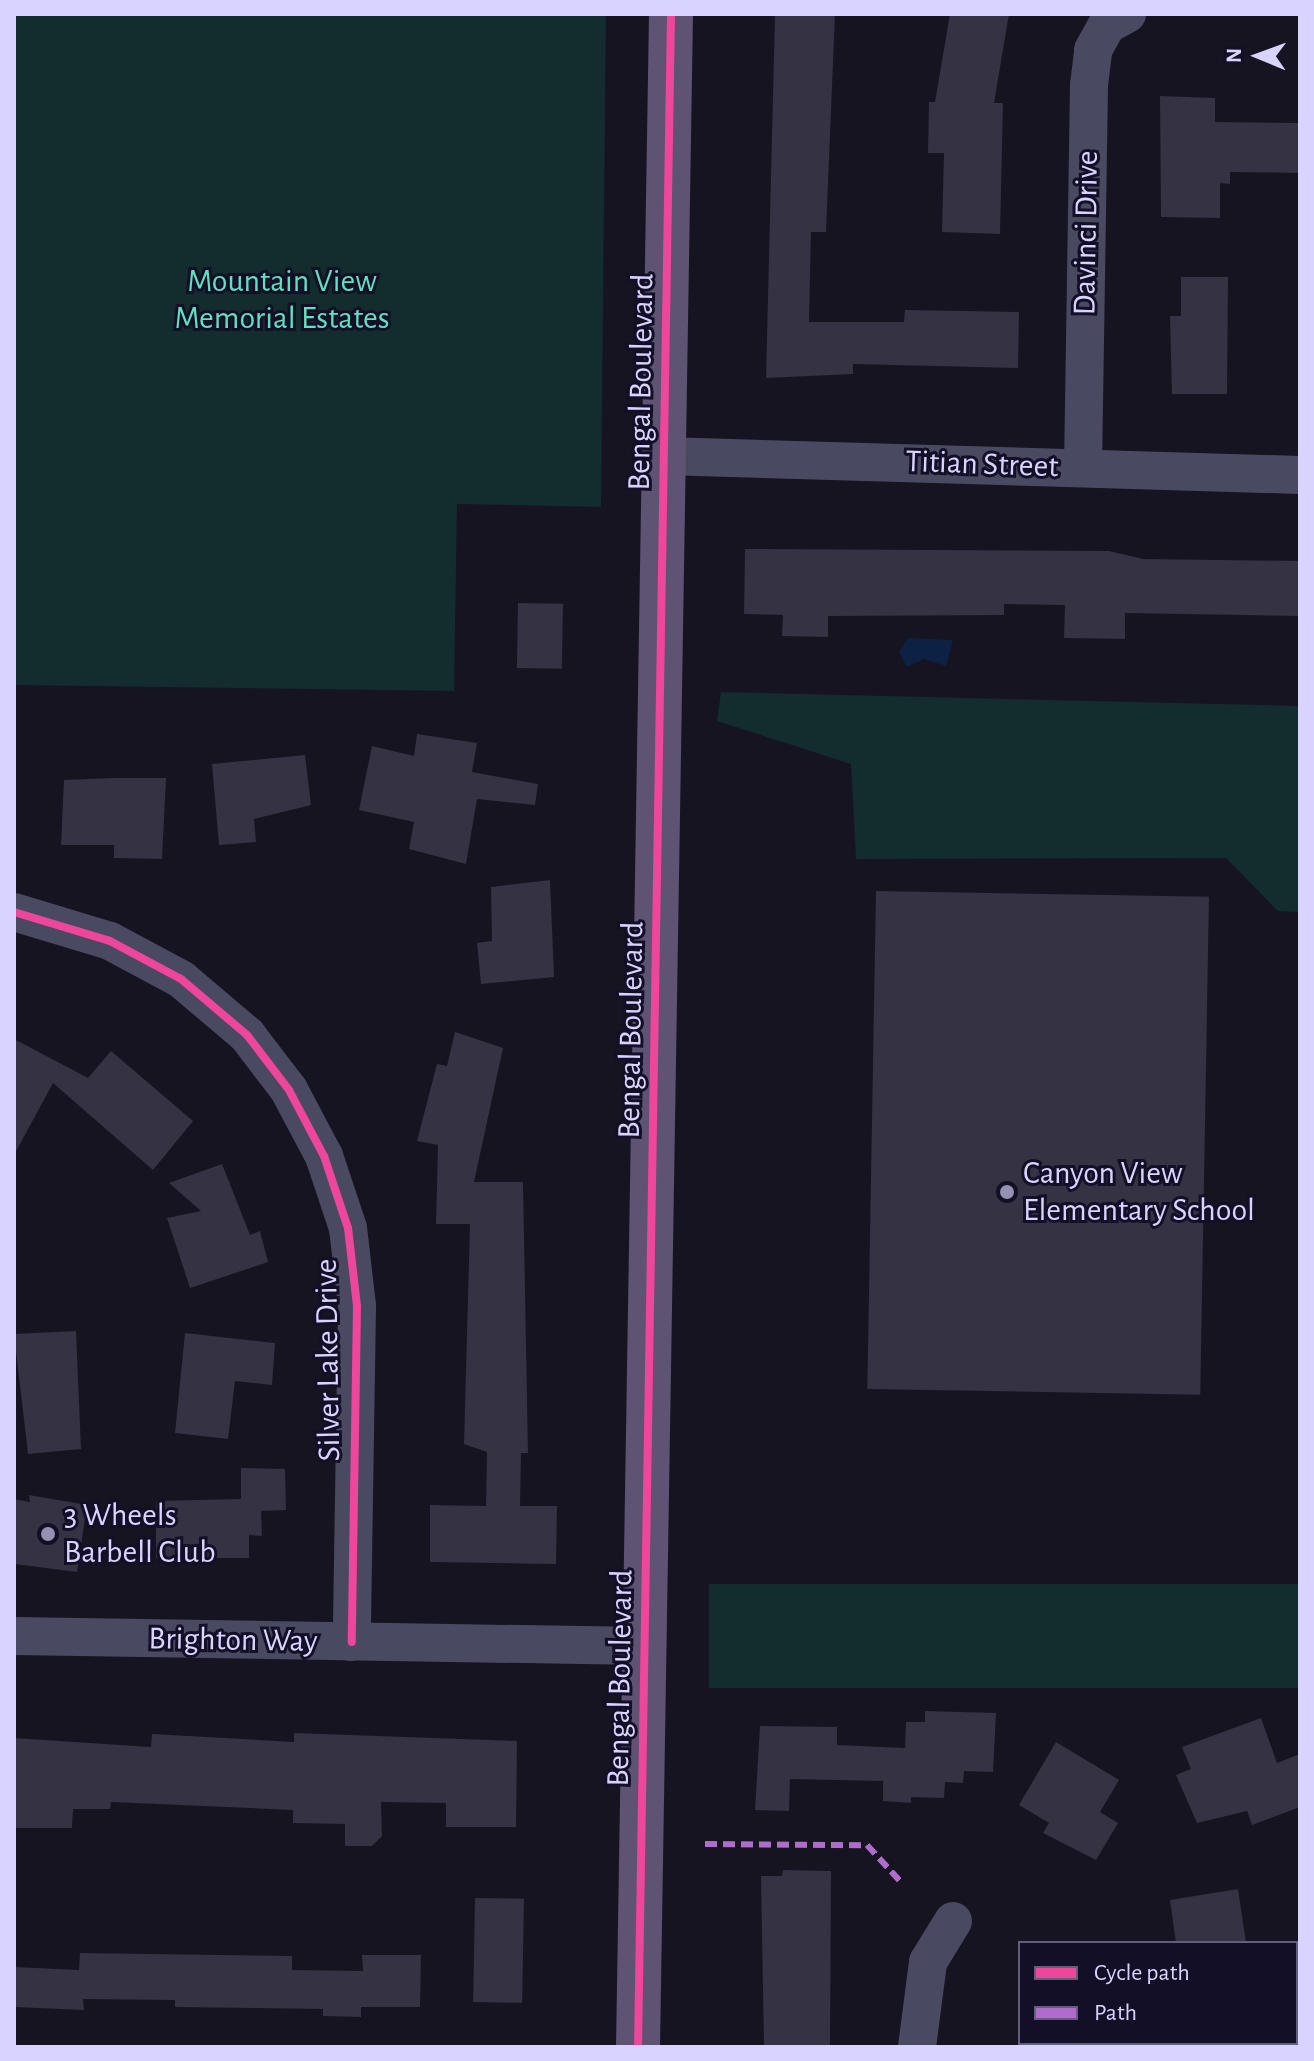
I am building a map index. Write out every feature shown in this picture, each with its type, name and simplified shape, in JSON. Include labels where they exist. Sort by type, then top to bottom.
[{"type":"main road","name":"Bengal Boulevard","points":[[638,2047],[671,14]]},
{"type":"street","name":"Davinci Drive","points":[[1083,468],[1089,85],[1093,50],[1107,25],[1127,14]]},
{"type":"street","name":"Titian Street","points":[[664,456],[1300,475]]},
{"type":"street","name":"Silver Lake Drive","points":[[14,912],[110,941],[181,979],[247,1035],[289,1090],[324,1156],[348,1228],[357,1306],[352,1642]]},
{"type":"street","name":"Brighton Way","points":[[14,1636],[643,1646]]},
{"type":"street","points":[[917,2047],[928,1962],[953,1921]]},
{"type":"green space","name":"Mountain View Memorial Estates","points":[[14,14],[606,14],[601,507],[457,504],[454,691],[14,685]]},
{"type":"green space","points":[[721,692],[1300,706],[1300,912],[1278,911],[1226,858],[856,859],[851,764],[717,721]]},
{"type":"green space","points":[[709,1584],[1300,1584],[1300,1688],[709,1688]]},
{"type":"water","points":[[908,638],[953,640],[946,666],[924,659],[907,667],[899,652]]},
{"type":"building","points":[[775,14],[835,14],[826,232],[811,232],[809,322],[904,322],[905,310],[1019,312],[1018,368],[853,364],[853,374],[766,378]]},
{"type":"building","points":[[950,14],[1009,14],[994,103],[1003,103],[1000,234],[942,232],[944,153],[928,153],[929,102],[935,102]]},
{"type":"building","points":[[1160,96],[1215,98],[1215,122],[1300,123],[1300,173],[1230,172],[1230,184],[1220,183],[1220,218],[1161,217]]},
{"type":"building","points":[[1181,277],[1228,277],[1227,394],[1172,394],[1170,316],[1181,316]]},
{"type":"building","points":[[745,549],[1109,551],[1143,559],[1300,561],[1300,616],[1125,613],[1125,639],[1064,638],[1065,605],[1004,604],[1004,615],[828,616],[828,637],[782,636],[783,615],[744,614]]},
{"type":"building","points":[[518,603],[563,604],[562,669],[517,668]]},
{"type":"building","points":[[417,734],[477,743],[472,772],[538,784],[535,805],[477,799],[466,864],[409,849],[414,822],[359,810],[372,746],[414,756]]},
{"type":"building","points":[[305,755],[311,805],[254,819],[256,842],[219,845],[212,764]]},
{"type":"building","points":[[166,778],[162,859],[114,858],[114,845],[61,845],[64,780]]},
{"type":"building","points":[[550,880],[554,977],[481,984],[477,943],[492,941],[491,887]]},
{"type":"building","points":[[876,891],[1209,897],[1200,1395],[867,1389]]},
{"type":"building","points":[[455,1032],[503,1048],[474,1182],[523,1182],[528,1453],[521,1453],[520,1506],[557,1506],[556,1564],[430,1562],[430,1505],[486,1506],[487,1452],[464,1444],[470,1224],[436,1224],[438,1145],[417,1141],[437,1064],[447,1066]]},
{"type":"building","points":[[14,1039],[88,1078],[111,1051],[193,1121],[153,1170],[53,1083],[14,1155]]},
{"type":"building","points":[[222,1164],[250,1235],[260,1231],[268,1262],[190,1288],[167,1218],[201,1211],[169,1183]]},
{"type":"building","points":[[76,1331],[81,1449],[28,1454],[14,1334]]},
{"type":"building","points":[[185,1333],[275,1343],[272,1385],[235,1381],[228,1439],[175,1433]]},
{"type":"building","points":[[241,1468],[285,1469],[286,1510],[261,1511],[262,1536],[249,1535],[249,1558],[156,1558],[156,1501],[241,1499]]},
{"type":"building","name":"3 Wheels Barbell Club","points":[[29,1495],[87,1505],[77,1572],[14,1564],[14,1499],[30,1502]]},
{"type":"building","points":[[925,1711],[996,1713],[993,1772],[964,1771],[963,1783],[945,1782],[944,1798],[911,1797],[911,1803],[883,1801],[883,1781],[790,1779],[789,1811],[755,1810],[760,1726],[837,1727],[837,1745],[905,1748],[906,1722],[925,1722]]},
{"type":"building","points":[[1261,1718],[1277,1763],[1300,1754],[1300,1807],[1252,1825],[1247,1811],[1197,1823],[1176,1775],[1191,1769],[1182,1747]]},
{"type":"building","points":[[294,1733],[517,1741],[516,1827],[446,1827],[446,1803],[381,1802],[382,1836],[372,1846],[345,1846],[345,1824],[293,1823],[293,1810],[111,1802],[110,1809],[73,1809],[72,1828],[14,1828],[14,1738],[151,1747],[152,1734],[294,1742]]},
{"type":"building","points":[[1056,1742],[1119,1780],[1100,1812],[1118,1823],[1096,1860],[1043,1833],[1049,1823],[1019,1805]]},
{"type":"building","points":[[783,1870],[831,1871],[830,2047],[764,2047],[761,1876],[782,1876]]},
{"type":"building","points":[[1238,1889],[1246,1941],[1176,1941],[1170,1900]]},
{"type":"building","points":[[475,1898],[524,1899],[522,2003],[473,2002]]},
{"type":"building","points":[[80,1953],[292,1956],[292,1970],[363,1971],[362,1955],[421,1955],[420,2007],[361,2007],[361,2017],[323,2016],[323,2009],[175,2007],[175,2000],[83,1999],[84,2010],[14,2007],[14,1967],[79,1970]]},
{"type":"marked path","points":[[705,1844],[867,1845],[900,1881]]},
{"type":"cycle path","points":[[638,2047],[671,14]]},
{"type":"cycle path","points":[[14,912],[110,941],[181,979],[247,1035],[289,1090],[324,1156],[348,1228],[357,1306],[352,1642]]},
{"type":"place","name":"Canyon View Elementary School","points":[[1007,1192]]},
{"type":"place","name":"3 Wheels Barbell Club","points":[[48,1534]]}]
